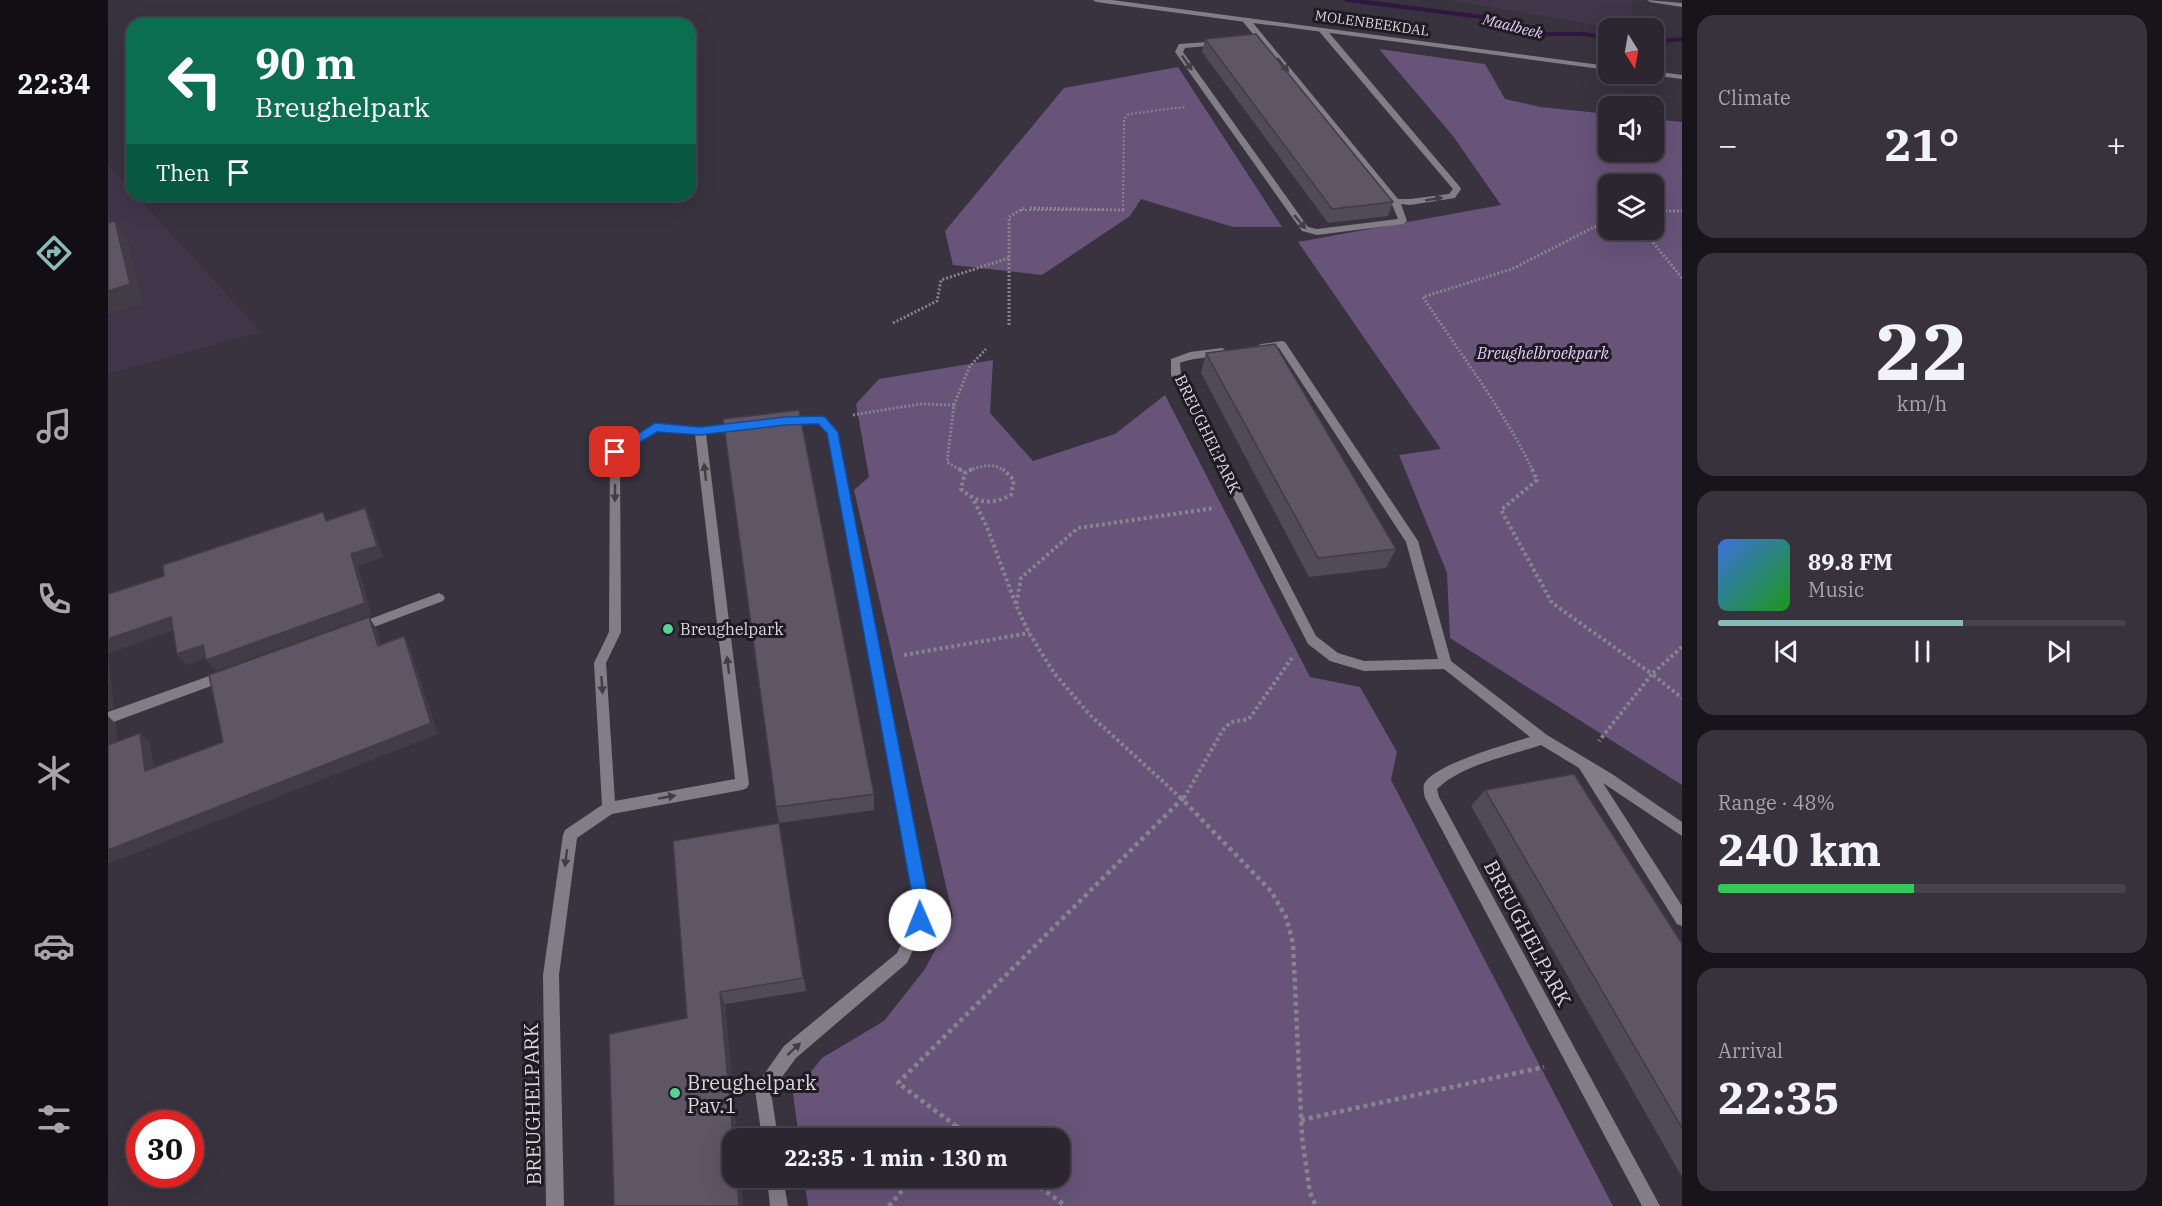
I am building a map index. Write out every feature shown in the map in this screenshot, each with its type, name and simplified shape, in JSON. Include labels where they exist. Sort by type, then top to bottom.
[{"type":"street","name":"MOLENBEEKDAL","points":[[1096,0],[1598,67]]},
{"type":"street","points":[[1650,0],[1682,5]]},
{"type":"street","points":[[1227,42],[1182,46],[1179,51],[1305,229],[1317,232],[1402,221],[1395,201],[1246,20]]},
{"type":"street","points":[[1322,30],[1457,189],[1452,196],[1410,202],[1395,201]]},
{"type":"street","points":[[1250,40],[1262,39]]},
{"type":"street","points":[[1664,75],[1682,77]]},
{"type":"street","name":"BREUGHELPARK","points":[[1282,344],[1412,541],[1446,664],[1364,666],[1334,657],[1312,640],[1242,504],[1176,375],[1176,361],[1190,355],[1282,344]]},
{"type":"street","points":[[769,1128],[763,1090],[790,1052],[902,957],[920,920],[921,900],[832,432],[821,420],[774,423]]},
{"type":"street","points":[[609,807],[600,663],[615,632],[615,452],[655,427],[700,431],[753,425]]},
{"type":"street","name":"BREUGHELPARK","points":[[555,1206],[551,975],[570,835],[609,807],[742,784],[700,431]]},
{"type":"street","points":[[351,630],[439,598]]},
{"type":"street","points":[[1446,664],[1542,739],[1582,762],[1682,830]]},
{"type":"street","points":[[108,718],[240,670]]},
{"type":"street","name":"BREUGHELPARK","points":[[1542,739],[1472,763],[1435,780],[1430,787],[1432,798],[1651,1206]]},
{"type":"street","points":[[1582,762],[1682,919]]},
{"type":"street","points":[[776,1188],[779,1206]]},
{"type":"path","points":[[1009,326],[1009,217],[1024,208],[1123,210],[1124,119],[1129,114],[1216,104]]},
{"type":"path","points":[[1664,211],[1682,211]]},
{"type":"path","points":[[1598,225],[1512,269],[1423,297],[1470,370],[1514,432],[1538,480],[1501,510],[1552,603],[1682,698]]},
{"type":"path","points":[[1651,240],[1682,278]]},
{"type":"path","points":[[893,322],[937,301],[941,280],[1009,258]]},
{"type":"path","points":[[964,473],[947,462],[954,405],[970,366],[986,349]]},
{"type":"path","points":[[821,420],[920,404],[954,405]]},
{"type":"path","points":[[964,473],[981,465],[1000,467],[1014,480],[1011,495],[995,504],[974,501]]},
{"type":"path","points":[[964,473],[961,488],[974,501],[987,527],[1029,633],[1054,673],[1090,715],[1183,800],[1271,891],[1286,917],[1293,944],[1302,1120],[1310,1193],[1316,1206]]},
{"type":"path","points":[[1016,605],[1021,578],[1078,528],[1242,504]]},
{"type":"path","points":[[876,660],[1029,633]]},
{"type":"path","points":[[959,1128],[898,1083],[1183,800],[1223,730],[1231,722],[1249,719],[1300,647],[1310,644],[1320,646]]},
{"type":"path","points":[[1582,762],[1652,674],[1682,647]]},
{"type":"path","points":[[1302,1120],[1574,1061]]},
{"type":"path","points":[[889,1206],[904,1188]]},
{"type":"path","points":[[1041,1188],[1066,1206]]},
{"type":"shaded area","points":[[1446,0],[1632,0],[1632,18],[1598,18],[1598,25]]},
{"type":"shaded area","points":[[108,165],[126,184],[126,201],[141,201],[261,332],[108,374]]},
{"type":"green space","name":"Breughelbroekpark","points":[[1379,49],[1485,64],[1505,99],[1541,107],[1598,113],[1598,162],[1664,162],[1664,120],[1682,122],[1682,785],[1450,638],[1447,573],[1399,455],[1441,449],[1298,242],[1501,205],[1453,136]]},
{"type":"green space","points":[[1178,67],[1282,227],[1233,227],[1141,199],[1130,216],[1042,275],[953,265],[945,231],[1064,88]]},
{"type":"green space","points":[[993,360],[990,413],[1033,461],[1115,434],[1165,395],[1310,677],[1360,687],[1397,752],[1391,780],[1613,1206],[808,1206],[805,1188],[1070,1188],[1070,1128],[798,1128],[793,1094],[822,1058],[884,1021],[925,969],[953,916],[854,490],[869,477],[856,404],[879,379]]},
{"type":"building","points":[[1256,34],[1393,202],[1332,209],[1205,39]]},
{"type":"building","points":[[115,221],[130,284],[108,291],[108,223]]},
{"type":"building","points":[[1275,344],[1396,549],[1318,558],[1206,353]]},
{"type":"building","points":[[799,410],[874,794],[776,807],[723,419]]},
{"type":"building","points":[[365,508],[377,546],[351,554],[365,603],[206,660],[203,645],[177,654],[171,617],[108,639],[108,594],[164,576],[163,565],[323,512],[326,521]]},
{"type":"building","points":[[369,617],[378,646],[404,636],[431,723],[108,850],[108,745],[140,733],[145,771],[223,742],[209,675]]},
{"type":"building","points":[[1574,774],[1682,944],[1682,1128],[1485,790]]},
{"type":"building","points":[[779,823],[803,978],[720,992],[732,1128],[722,1128],[722,1188],[738,1188],[739,1206],[614,1206],[609,1034],[687,1018],[673,841]]},
{"type":"waterway","name":"Maalbeek","points":[[1347,0],[1490,18],[1533,34],[1584,34],[1598,36]]},
{"type":"waterway","name":"Maalbeek","points":[[1664,41],[1682,39]]},
{"type":"place","name":"Breughelpark","points":[[668,629]]},
{"type":"place","name":"Breughelpark Pav.1","points":[[675,1093]]},
{"type":"route","points":[[615,452],[655,427],[700,431],[785,421],[821,420],[832,432],[921,900],[920,920]]}]
